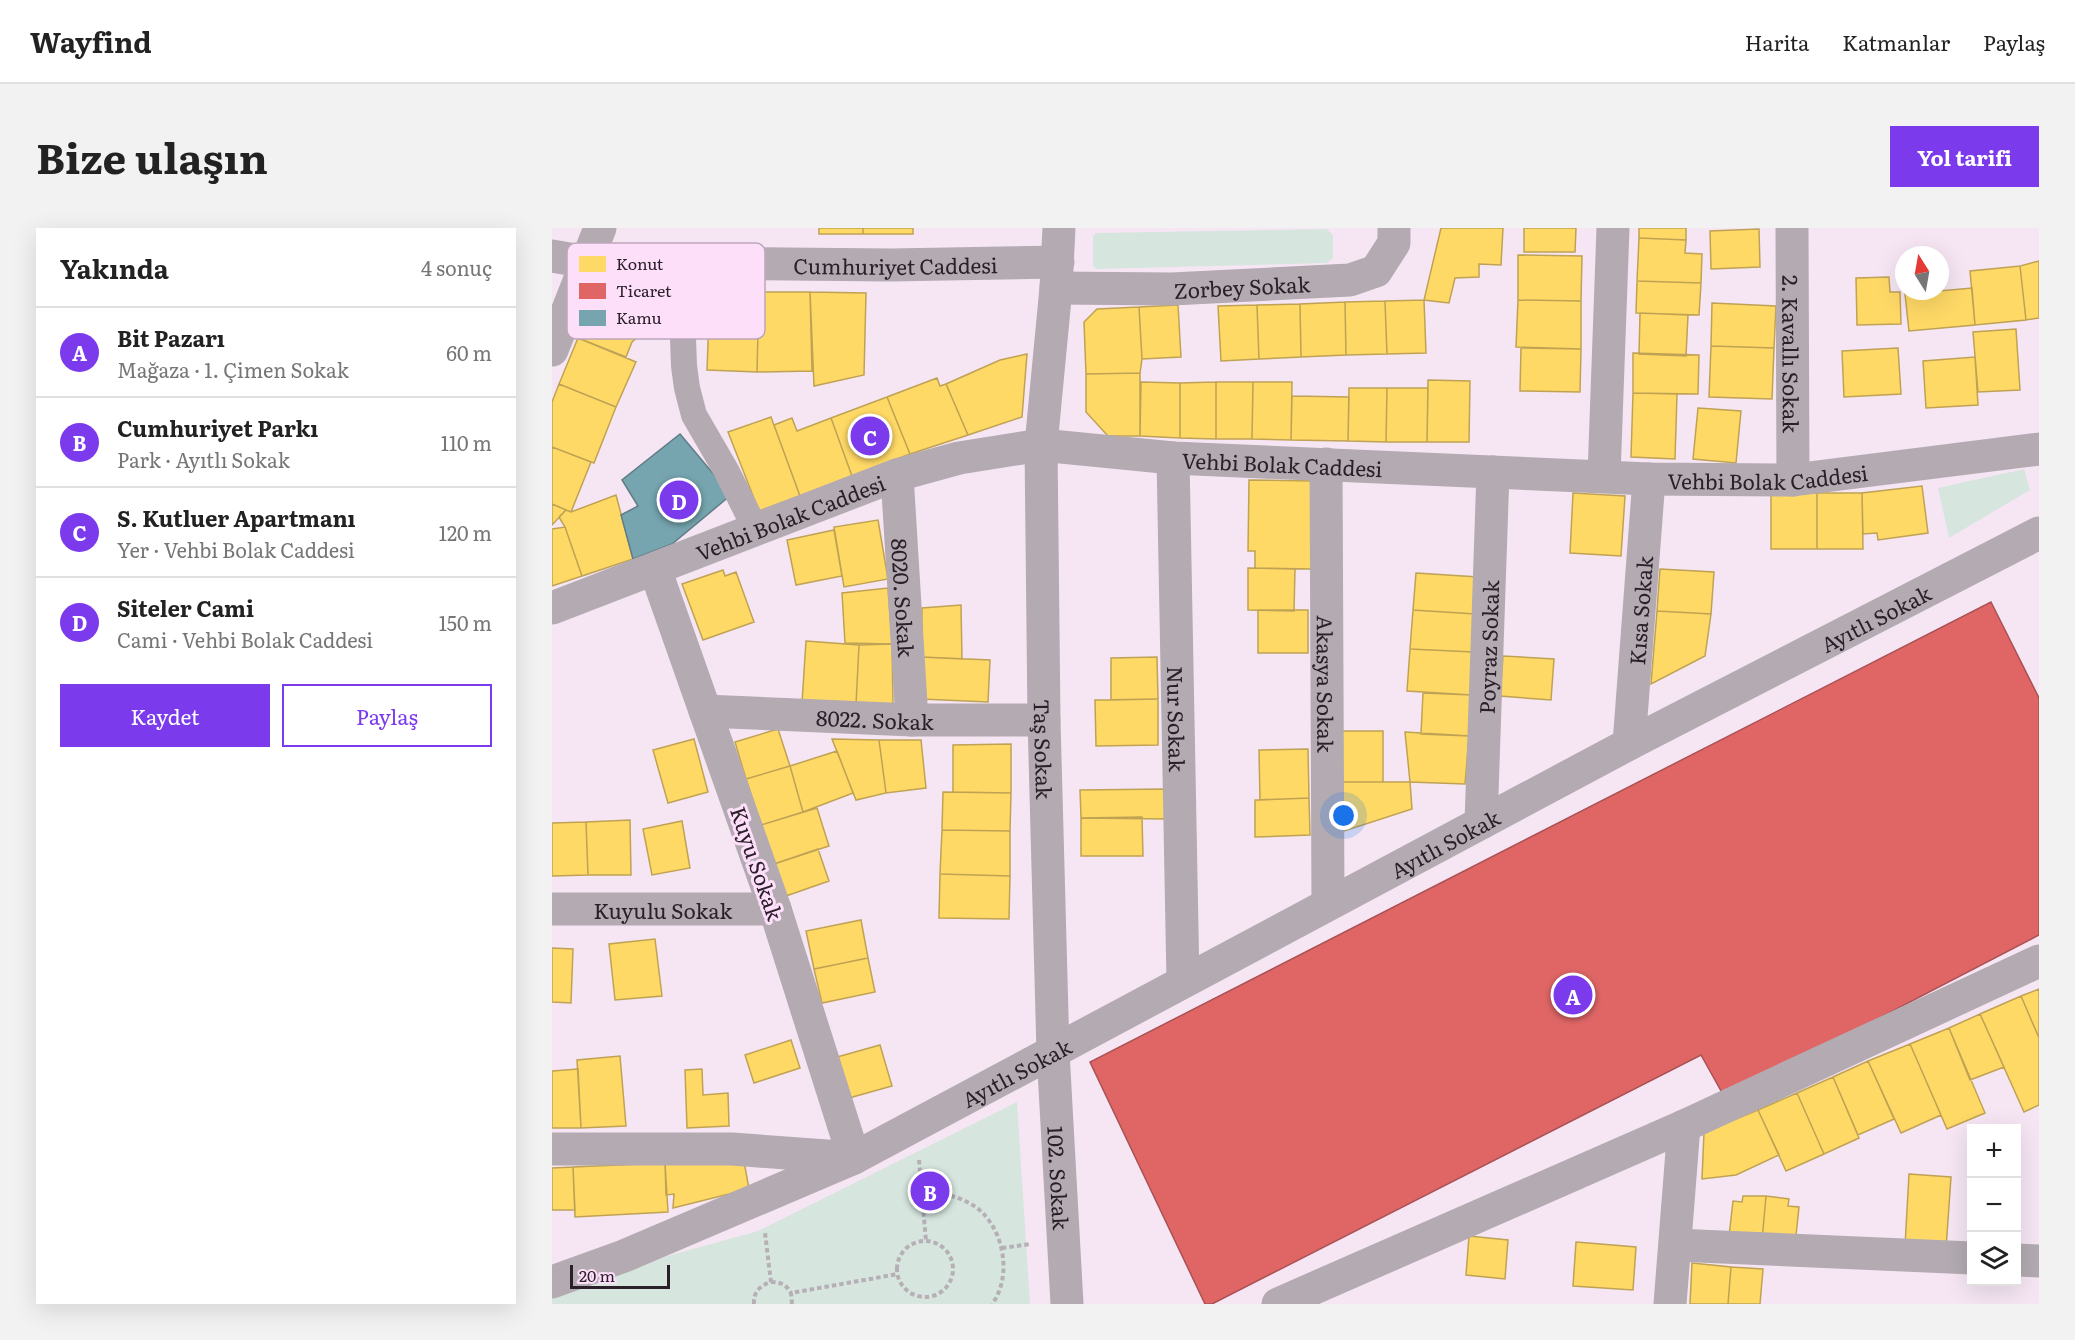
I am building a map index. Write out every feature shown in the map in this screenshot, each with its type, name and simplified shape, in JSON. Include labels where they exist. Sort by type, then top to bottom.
[{"type":"street","points":[[594,243],[600,228]]},
{"type":"street","name":"Taş Sokak","points":[[1053,1052],[1044,720],[1041,445],[1057,275],[1059,228]]},
{"type":"street","name":"Zorbey Sokak","points":[[1057,275],[1172,289],[1350,280],[1376,271],[1394,243],[1394,228]]},
{"type":"street","points":[[1604,476],[1613,228]]},
{"type":"street","name":"2. Kavallı Sokak","points":[[1792,228],[1793,480]]},
{"type":"street","name":"Cumhuriyet Caddesi","points":[[552,256],[567,259]]},
{"type":"street","name":"Cumhuriyet Caddesi","points":[[765,264],[891,265],[1057,275]]},
{"type":"street","points":[[552,350],[567,312]]},
{"type":"street","points":[[683,339],[687,388],[694,415],[751,520]]},
{"type":"street","name":"Vehbi Bolak Caddesi","points":[[552,608],[897,475],[959,458],[1041,445],[1173,458],[1649,479],[1793,480],[2039,448]]},
{"type":"street","name":"Nur Sokak","points":[[1173,458],[1183,981]]},
{"type":"street","name":"Akasya Sokak","points":[[1326,464],[1328,903]]},
{"type":"street","name":"Poyraz Sokak","points":[[1481,823],[1493,472]]},
{"type":"street","name":"8020. Sokak","points":[[897,475],[912,720]]},
{"type":"street","name":"Kısa Sokak","points":[[1629,744],[1649,479]]},
{"type":"street","name":"Ayıtlı Sokak","points":[[552,1282],[624,1256],[854,1158],[1629,744],[2039,533]]},
{"type":"street","name":"Kuyu Sokak","points":[[655,569],[775,909],[854,1158]]},
{"type":"street","name":"8022. Sokak","points":[[705,711],[912,720],[1044,720]]},
{"type":"street","name":"Kuyulu Sokak","points":[[552,909],[775,909]]},
{"type":"street","points":[[1278,1304],[1684,1126],[2039,961]]},
{"type":"street","name":"102. Sokak","points":[[1053,1052],[1067,1304]]},
{"type":"street","points":[[1671,1304],[1684,1126]]},
{"type":"street","points":[[552,1149],[732,1149],[854,1158]]},
{"type":"street","points":[[1675,1245],[1967,1258]]},
{"type":"street","points":[[2021,1260],[2039,1261]]},
{"type":"path","points":[[913,1126],[926,1240]]},
{"type":"path","points":[[921,1191],[950,1194],[974,1205],[991,1224],[1002,1248],[1004,1274],[996,1299],[992,1304]]},
{"type":"path","points":[[761,1198],[771,1282]]},
{"type":"path","points":[[926,1240],[943,1247],[949,1254],[953,1271],[946,1288],[929,1296],[911,1293],[904,1287],[898,1274],[898,1260],[902,1252],[917,1242],[926,1240]]},
{"type":"path","points":[[1002,1248],[1036,1243]]},
{"type":"path","points":[[791,1293],[898,1274]]},
{"type":"path","points":[[754,1304],[755,1293],[760,1287],[771,1282],[787,1286],[791,1293],[792,1304]]},
{"type":"path","points":[[929,1296],[930,1304]]},
{"type":"shaded area","points":[[1327,229],[1333,235],[1333,258],[1327,263],[1096,269],[1093,266],[1093,236],[1096,233]]},
{"type":"shaded area","points":[[2024,469],[2030,490],[1949,538],[1938,488]]},
{"type":"shaded area","points":[[1017,1102],[1030,1304],[552,1304],[552,1288],[758,1231]]},
{"type":"building: Konut","points":[[819,228],[863,228],[863,234],[819,234]]},
{"type":"building: Konut","points":[[863,228],[913,228],[913,234],[863,234]]},
{"type":"building: Konut","points":[[1441,228],[1503,228],[1501,265],[1479,264],[1479,277],[1455,278],[1449,303],[1424,300]]},
{"type":"building: Konut","points":[[1524,228],[1576,228],[1575,252],[1524,252]]},
{"type":"building: Konut","points":[[1639,228],[1686,228],[1686,240],[1639,238]]},
{"type":"building: Konut","points":[[1759,229],[1760,267],[1711,269],[1710,231]]},
{"type":"building: Konut","points":[[1639,238],[1686,240],[1685,253],[1702,254],[1701,283],[1637,281]]},
{"type":"building: Konut","points":[[1518,255],[1582,256],[1581,301],[1518,300]]},
{"type":"building: Konut","points":[[2039,261],[2039,318],[2026,320],[2020,266]]},
{"type":"building: Konut","points":[[2020,266],[2026,320],[1975,325],[1970,271]]},
{"type":"building: Konut","points":[[1889,277],[1890,292],[1895,292],[1895,300],[1900,300],[1901,324],[1857,325],[1856,278]]},
{"type":"building: Konut","points":[[1637,281],[1701,283],[1699,315],[1636,313]]},
{"type":"building: Konut","points":[[1972,288],[1975,325],[1909,331],[1906,300],[1949,300],[1949,290]]},
{"type":"building: Konut","points":[[765,292],[810,292],[812,371],[757,372],[758,339],[765,339]]},
{"type":"building: Konut","points":[[810,292],[866,293],[864,375],[814,386]]},
{"type":"building: Konut","points":[[1424,300],[1426,353],[1387,354],[1385,301]]},
{"type":"building: Konut","points":[[1518,300],[1581,301],[1581,349],[1516,347]]},
{"type":"building: Konut","points":[[1385,301],[1387,354],[1346,355],[1345,302]]},
{"type":"building: Konut","points":[[1345,302],[1346,355],[1301,357],[1300,304]]},
{"type":"building: Konut","points":[[1712,303],[1776,306],[1774,348],[1711,346]]},
{"type":"building: Konut","points":[[1300,304],[1301,357],[1259,359],[1257,305]]},
{"type":"building: Konut","points":[[1178,305],[1181,357],[1142,359],[1139,307]]},
{"type":"building: Konut","points":[[1257,305],[1259,359],[1221,361],[1218,306]]},
{"type":"building: Konut","points":[[1139,307],[1142,359],[1140,373],[1086,374],[1084,322],[1097,309]]},
{"type":"building: Konut","points":[[1640,313],[1688,315],[1686,356],[1639,354]]},
{"type":"building: Konut","points":[[2016,329],[2020,390],[1978,392],[1973,332]]},
{"type":"building: Konut","points":[[578,339],[636,362],[616,407],[559,384]]},
{"type":"building: Konut","points":[[581,339],[636,339],[626,357]]},
{"type":"building: Konut","points":[[708,339],[758,339],[757,372],[707,370]]},
{"type":"building: Konut","points":[[1711,346],[1774,348],[1772,399],[1709,397]]},
{"type":"building: Konut","points":[[1521,348],[1581,349],[1580,392],[1520,391]]},
{"type":"building: Konut","points":[[1898,348],[1901,394],[1844,397],[1842,351]]},
{"type":"building: Konut","points":[[1633,353],[1699,355],[1698,394],[1633,393]]},
{"type":"building: Konut","points":[[1027,354],[1022,417],[968,435],[946,384],[1000,360]]},
{"type":"building: Konut","points":[[1975,357],[1978,405],[1926,408],[1923,361]]},
{"type":"building: Konut","points":[[1140,373],[1140,436],[1108,436],[1086,412],[1086,374]]},
{"type":"building: Konut","points":[[937,378],[940,386],[946,384],[968,435],[910,454],[887,397]]},
{"type":"building: Konut","points":[[1428,380],[1470,381],[1469,442],[1427,442]]},
{"type":"building: Konut","points":[[1141,382],[1180,383],[1180,438],[1140,436]]},
{"type":"building: Konut","points":[[1216,382],[1216,439],[1180,438],[1180,383]]},
{"type":"building: Konut","points":[[1216,382],[1253,382],[1252,439],[1216,439]]},
{"type":"building: Konut","points":[[1253,382],[1292,382],[1291,440],[1252,439]]},
{"type":"building: Konut","points":[[559,384],[616,407],[594,463],[552,447],[552,402]]},
{"type":"building: Konut","points":[[1349,388],[1387,388],[1386,442],[1348,441]]},
{"type":"building: Konut","points":[[1387,388],[1428,388],[1427,442],[1386,442]]},
{"type":"building: Konut","points":[[1633,393],[1677,394],[1675,459],[1631,457]]},
{"type":"building: Konut","points":[[1292,396],[1349,397],[1348,441],[1291,440]]},
{"type":"building: Konut","points":[[887,397],[910,454],[852,476],[831,418]]},
{"type":"building: Konut","points":[[1698,408],[1741,411],[1736,463],[1693,459]]},
{"type":"building: Konut","points":[[771,417],[800,496],[759,511],[728,432]]},
{"type":"building: Konut","points":[[792,418],[797,431],[831,418],[852,476],[800,496],[774,425]]},
{"type":"building: Konut","points":[[552,447],[591,462],[571,512],[552,504]]},
{"type":"building: Konut","points":[[1249,480],[1312,481],[1311,569],[1255,568],[1255,551],[1248,551]]},
{"type":"building: Konut","points":[[1922,486],[1928,533],[1878,540],[1877,533],[1863,534],[1862,493]]},
{"type":"building: Konut","points":[[1573,493],[1625,496],[1621,556],[1570,553]]},
{"type":"building: Konut","points":[[1771,493],[1817,493],[1817,549],[1771,549]]},
{"type":"building: Konut","points":[[1817,493],[1862,493],[1863,549],[1817,549]]},
{"type":"building: Konut","points":[[616,495],[633,559],[582,576],[565,527],[559,517],[566,510],[571,512]]},
{"type":"building: Konut","points":[[552,504],[566,510],[552,525]]},
{"type":"building: Konut","points":[[878,520],[888,579],[844,587],[834,527]]},
{"type":"building: Konut","points":[[565,527],[582,576],[552,586],[552,529]]},
{"type":"building: Konut","points":[[834,530],[842,576],[796,585],[787,540]]},
{"type":"building: Konut","points":[[1248,568],[1295,569],[1294,611],[1248,610]]},
{"type":"building: Konut","points":[[1660,569],[1714,572],[1711,614],[1657,611]]},
{"type":"building: Konut","points":[[723,570],[725,576],[736,572],[754,622],[703,640],[682,584]]},
{"type":"building: Konut","points":[[1416,573],[1478,577],[1475,614],[1413,610]]},
{"type":"building: Konut","points":[[888,588],[892,644],[845,643],[842,593]]},
{"type":"building: Konut","points":[[961,605],[962,659],[922,657],[922,608]]},
{"type":"building: Konut","points":[[1258,610],[1308,610],[1308,653],[1258,653]]},
{"type":"building: Konut","points":[[1413,610],[1475,614],[1473,652],[1410,649]]},
{"type":"building: Konut","points":[[1657,611],[1711,614],[1705,656],[1651,684]]},
{"type":"building: Konut","points":[[806,641],[859,645],[856,705],[802,703]]},
{"type":"building: Konut","points":[[892,644],[893,707],[856,705],[859,645]]},
{"type":"building: Konut","points":[[1410,649],[1473,652],[1472,695],[1407,691]]},
{"type":"building: Konut","points":[[1503,656],[1554,659],[1551,700],[1500,696]]},
{"type":"building: Konut","points":[[922,657],[990,660],[988,702],[921,699]]},
{"type":"building: Konut","points":[[1157,657],[1158,699],[1111,700],[1111,658]]},
{"type":"building: Konut","points":[[1423,693],[1472,695],[1469,736],[1421,734]]},
{"type":"building: Konut","points":[[1158,699],[1158,745],[1096,746],[1095,700]]},
{"type":"building: Konut","points":[[778,729],[790,766],[746,779],[735,742]]},
{"type":"building: Konut","points":[[1339,731],[1383,731],[1383,782],[1340,782]]},
{"type":"building: Konut","points":[[1405,732],[1469,736],[1465,784],[1410,782]]},
{"type":"building: Konut","points":[[694,739],[708,792],[668,803],[653,750]]},
{"type":"building: Konut","points":[[832,739],[879,740],[886,793],[856,800]]},
{"type":"building: Konut","points":[[879,740],[921,740],[926,788],[886,793]]},
{"type":"building: Konut","points":[[1011,744],[1011,793],[953,792],[953,745]]},
{"type":"building: Konut","points":[[1308,749],[1309,798],[1260,800],[1259,750]]},
{"type":"building: Konut","points":[[837,751],[853,793],[803,812],[790,766]]},
{"type":"building: Konut","points":[[790,766],[803,812],[761,825],[746,779]]},
{"type":"building: Konut","points":[[1340,782],[1410,782],[1412,809],[1341,832]]},
{"type":"building: Konut","points":[[1165,789],[1166,819],[1081,818],[1080,790]]},
{"type":"building: Konut","points":[[943,792],[1011,793],[1010,831],[942,830]]},
{"type":"building: Konut","points":[[1309,798],[1310,835],[1255,837],[1255,800]]},
{"type":"building: Konut","points":[[817,808],[829,846],[774,864],[761,825]]},
{"type":"building: Konut","points":[[1142,817],[1143,856],[1081,856],[1081,818]]},
{"type":"building: Konut","points":[[630,820],[631,875],[588,875],[586,822]]},
{"type":"building: Konut","points":[[682,821],[690,868],[652,875],[643,829]]},
{"type":"building: Konut","points":[[586,822],[588,875],[552,876],[552,823]]},
{"type":"building: Konut","points":[[942,830],[1010,831],[1010,876],[940,874]]},
{"type":"building: Konut","points":[[818,849],[829,881],[786,896],[774,864]]},
{"type":"building: Konut","points":[[940,874],[1010,876],[1009,919],[939,918]]},
{"type":"building: Konut","points":[[861,920],[868,958],[814,969],[806,931]]},
{"type":"building: Konut","points":[[655,939],[662,996],[615,1000],[609,944]]},
{"type":"building: Konut","points":[[552,948],[573,949],[571,1003],[552,1002]]},
{"type":"building: Konut","points":[[868,958],[875,992],[822,1003],[814,969]]},
{"type":"building: Konut","points":[[2039,989],[2039,1038],[2021,996]]},
{"type":"building: Konut","points":[[2021,996],[2039,1038],[2039,1105],[2024,1112],[1980,1014]]},
{"type":"building: Konut","points":[[1980,1014],[2004,1067],[1970,1080],[1949,1028]]},
{"type":"building: Konut","points":[[1949,1028],[1985,1113],[1947,1129],[1910,1044]]},
{"type":"building: Konut","points":[[791,1040],[800,1068],[754,1083],[745,1055]]},
{"type":"building: Konut","points":[[1910,1044],[1941,1115],[1901,1133],[1868,1061]]},
{"type":"building: Konut","points":[[880,1045],[892,1086],[849,1098],[837,1057]]},
{"type":"building: Konut","points":[[620,1056],[626,1126],[581,1128],[577,1060]]},
{"type":"building: Konut","points":[[1868,1061],[1894,1119],[1858,1135],[1833,1077]]},
{"type":"building: Konut","points":[[578,1069],[581,1128],[552,1128],[552,1071]]},
{"type":"building: Konut","points":[[702,1069],[703,1095],[728,1093],[729,1126],[687,1128],[685,1070]]},
{"type":"building: Konut","points":[[1833,1077],[1859,1138],[1824,1154],[1797,1093]]},
{"type":"building: Konut","points":[[1797,1093],[1824,1154],[1786,1171],[1758,1110]]},
{"type":"building: Konut","points":[[1758,1110],[1779,1155],[1736,1175],[1702,1179],[1704,1132]]},
{"type":"building: Konut","points":[[744,1161],[749,1189],[673,1208],[674,1194],[666,1195],[665,1163]]},
{"type":"building: Konut","points":[[665,1163],[668,1212],[575,1217],[573,1167]]},
{"type":"building: Konut","points":[[573,1167],[575,1210],[552,1210],[552,1168]]},
{"type":"building: Konut","points":[[1909,1174],[1951,1177],[1946,1249],[1905,1246]]},
{"type":"building: Konut","points":[[1743,1196],[1766,1196],[1762,1241],[1729,1236],[1733,1201],[1742,1202]]},
{"type":"building: Konut","points":[[1766,1196],[1789,1199],[1788,1206],[1799,1207],[1795,1245],[1762,1241]]},
{"type":"building: Konut","points":[[1469,1236],[1508,1240],[1505,1279],[1466,1275]]},
{"type":"building: Konut","points":[[1576,1242],[1636,1247],[1633,1290],[1573,1286]]},
{"type":"building: Konut","points":[[1692,1263],[1731,1267],[1728,1304],[1690,1304]]},
{"type":"building: Konut","points":[[1731,1267],[1763,1269],[1760,1304],[1728,1304]]},
{"type":"building: Ticaret","points":[[1991,602],[2039,698],[2039,935],[1725,1098],[1701,1055],[1212,1304],[1205,1304],[1090,1062]]},
{"type":"building: Kamu","points":[[680,434],[731,495],[672,544],[633,559],[621,515],[638,506],[622,480]]},
{"type":"place","name":"S. Kutluer Apartmanı","points":[[870,436]]},
{"type":"place","name":"Siteler Cami","points":[[679,500]]},
{"type":"place","name":"Bit Pazarı","points":[[1573,995]]},
{"type":"place","name":"Cumhuriyet Parkı","points":[[930,1191]]}]
